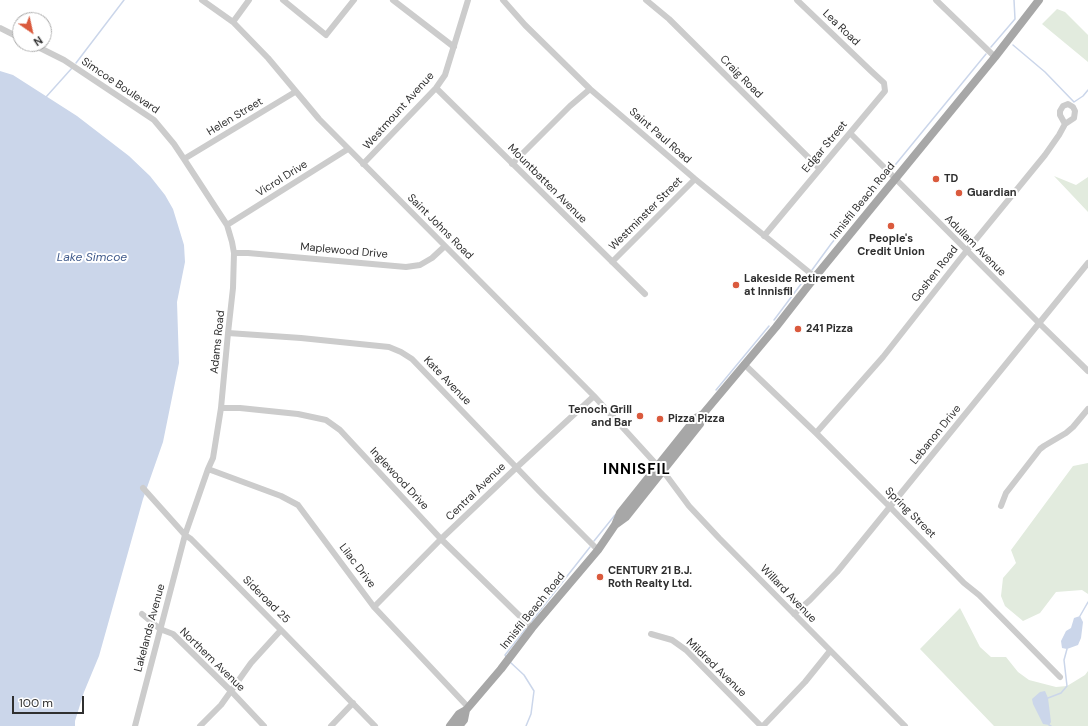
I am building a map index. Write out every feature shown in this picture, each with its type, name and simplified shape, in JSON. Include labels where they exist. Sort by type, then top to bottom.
[{"type":"main road","name":"Innisfil Beach Road","points":[[450,726],[459,714],[467,709],[501,669],[532,628],[598,550],[615,525],[620,513],[660,468],[696,418],[703,414],[776,327],[814,277],[995,57],[1039,0]]},
{"type":"main road","name":"Innisfil Beach Road","points":[[459,726],[464,720],[467,709]]},
{"type":"street","name":"Saint Johns Road","points":[[202,0],[233,22],[268,58],[319,119],[594,396],[660,468]]},
{"type":"street","points":[[233,22],[249,0]]},
{"type":"street","points":[[283,0],[326,35],[354,0]]},
{"type":"street","points":[[393,0],[454,47]]},
{"type":"street","name":"Westmount Avenue","points":[[363,164],[436,88],[445,75],[468,0]]},
{"type":"street","name":"Saint Paul Road","points":[[503,0],[525,25],[590,89],[695,179],[814,277]]},
{"type":"street","name":"Craig Road","points":[[646,0],[669,19],[820,169]]},
{"type":"street","name":"Lea Road","points":[[798,0],[871,71]]},
{"type":"street","points":[[936,0],[995,57]]},
{"type":"street","points":[[0,28],[12,34]]},
{"type":"street","name":"Simcoe Boulevard","points":[[48,52],[64,60],[154,120],[174,144],[184,159]]},
{"type":"street","name":"Edgar Street","points":[[764,236],[885,91],[884,83],[871,71]]},
{"type":"street","name":"Mountbatten Avenue","points":[[436,88],[644,294]]},
{"type":"street","points":[[512,164],[570,106],[590,89]]},
{"type":"street","name":"Helen Street","points":[[184,159],[295,92]]},
{"type":"street","name":"Goshen Road","points":[[816,433],[883,357],[966,251],[1045,155],[1060,135],[1065,124]]},
{"type":"street","name":"Adullam Avenue","points":[[850,133],[966,251],[1088,371]]},
{"type":"street","name":"Vicrol Drive","points":[[227,226],[348,149]]},
{"type":"street","name":"Adams Road","points":[[184,159],[227,226],[234,253],[233,288],[221,408],[213,458],[185,535]]},
{"type":"street","name":"Westminster Street","points":[[612,262],[695,179]]},
{"type":"street","name":"Maplewood Drive","points":[[234,253],[406,267],[420,265],[432,258],[445,246]]},
{"type":"street","name":"Lebanon Drive","points":[[794,614],[837,572],[1088,263]]},
{"type":"street","name":"Kate Avenue","points":[[228,332],[389,347],[401,352],[412,359],[598,550]]},
{"type":"street","name":"Spring Street","points":[[744,364],[816,433],[964,583],[979,595],[1060,676]]},
{"type":"street","name":"Central Avenue","points":[[374,607],[441,539],[594,396]]},
{"type":"street","name":"Inglewood Drive","points":[[221,408],[240,408],[298,414],[326,420],[340,430],[441,539],[532,628]]},
{"type":"street","points":[[1001,506],[1006,493],[1040,449],[1070,430],[1088,409]]},
{"type":"street","name":"Willard Avenue","points":[[660,468],[689,506],[714,533],[905,726]]},
{"type":"street","name":"Lilac Drive","points":[[208,469],[281,496],[298,505],[374,607],[467,709]]},
{"type":"street","name":"Sideroad 25","points":[[143,488],[185,535],[191,539],[375,726]]},
{"type":"street","name":"Lakelands Avenue","points":[[135,726],[185,535]]},
{"type":"street","name":"Northern Avenue","points":[[142,614],[160,629],[173,634],[264,726]]},
{"type":"street","points":[[200,726],[221,705],[251,663],[281,630]]},
{"type":"street","name":"Mildred Avenue","points":[[651,634],[672,640],[686,650],[762,726]]},
{"type":"street","points":[[762,726],[805,682],[830,651]]},
{"type":"street","points":[[330,726],[353,703]]},
{"type":"shaded area","points":[[1057,9],[1065,12],[1088,35],[1088,62],[1042,24]]},
{"type":"shaded area","points":[[1054,176],[1076,185],[1088,177],[1088,212]]},
{"type":"shaded area","points":[[1088,463],[1088,594],[1082,590],[1056,592],[1040,613],[1023,621],[1005,606],[1001,596],[1003,578],[1016,563],[1011,550],[1073,466]]},
{"type":"shaded area","points":[[960,608],[980,647],[991,657],[1006,657],[1018,672],[1029,680],[1056,687],[1067,686],[1085,675],[1088,671],[1088,726],[994,726],[920,649]]},
{"type":"water","name":"Lake Simcoe","points":[[0,71],[13,75],[77,116],[129,156],[150,176],[165,195],[173,209],[184,245],[185,262],[177,302],[179,363],[163,442],[143,499],[99,656],[84,692],[75,721],[75,726],[0,726]]},
{"type":"water","points":[[1080,616],[1083,622],[1081,638],[1078,645],[1067,649],[1062,648],[1061,641],[1066,631],[1071,628],[1074,618]]},
{"type":"water","points":[[1045,691],[1048,698],[1051,722],[1049,725],[1043,724],[1032,699],[1040,692]]},
{"type":"waterway","points":[[76,63],[124,0]]},
{"type":"waterway","points":[[991,47],[1015,19],[1014,0]]},
{"type":"waterway","points":[[1013,45],[1045,72],[1074,102],[1083,96],[1088,90]]},
{"type":"waterway","points":[[891,170],[986,54]]},
{"type":"waterway","points":[[46,97],[72,68]]},
{"type":"waterway","points":[[812,270],[886,176]]},
{"type":"waterway","points":[[774,320],[807,276]]},
{"type":"waterway","points":[[716,390],[769,326]]},
{"type":"waterway","points":[[594,541],[615,515]]},
{"type":"waterway","points":[[531,622],[590,547]]},
{"type":"waterway","points":[[1080,616],[1088,602]]},
{"type":"waterway","points":[[507,658],[505,655],[526,628]]},
{"type":"waterway","points":[[1048,698],[1061,693],[1067,686],[1064,660],[1067,649]]},
{"type":"waterway","points":[[510,662],[524,675],[534,691],[531,714],[526,726]]},
{"type":"place","name":"TD","points":[[936,179]]},
{"type":"place","name":"Guardian","points":[[959,193]]},
{"type":"place","name":"People's Credit Union","points":[[891,226]]},
{"type":"place","name":"Lakeside Retirement at Innisfil","points":[[736,285]]},
{"type":"place","name":"241 Pizza","points":[[798,329]]},
{"type":"place","name":"Tenoch Grill and Bar","points":[[640,416]]},
{"type":"place","name":"Pizza Pizza","points":[[660,419]]},
{"type":"place","name":"CENTURY 21 B.J. Roth Realty Ltd.","points":[[600,577]]},
{"type":"district","name":"INNISFIL","points":[[637,470]]}]
